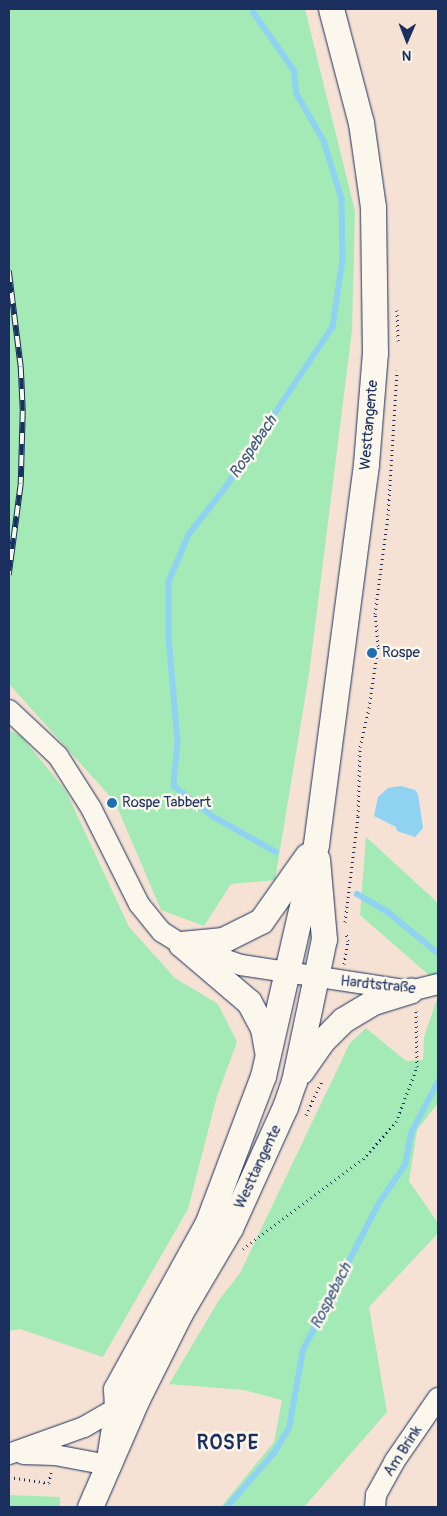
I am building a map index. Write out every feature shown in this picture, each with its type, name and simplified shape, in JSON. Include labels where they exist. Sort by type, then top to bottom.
[{"type":"main road","name":"Westtangente","points":[[108,1465],[117,1408],[116,1389],[212,1214],[233,1163],[268,1057],[316,844],[365,473],[375,353],[373,207],[361,123],[331,9]]},
{"type":"main road","name":"Westtangente","points":[[90,1507],[180,1312],[230,1228],[259,1169],[294,1081],[317,978],[324,930],[316,844]]},
{"type":"main road","points":[[181,944],[223,940],[261,921],[316,844]]},
{"type":"main road","points":[[181,944],[249,1002],[263,1028],[268,1057]]},
{"type":"main road","points":[[294,1081],[321,1042],[342,1020],[373,1002],[414,991]]},
{"type":"street","name":"Hardtstraße","points":[[9,710],[58,756],[91,808],[139,904],[162,932],[181,944],[241,966],[414,991],[438,984]]},
{"type":"street","name":"Am Brink","points":[[375,1507],[376,1495],[394,1462],[438,1398]]},
{"type":"street","points":[[9,1454],[84,1427],[117,1408]]},
{"type":"street","points":[[9,1454],[55,1455],[108,1465]]},
{"type":"path","points":[[243,1248],[363,1159],[396,1122],[417,1067],[414,1031],[414,991]]},
{"type":"green space","points":[[9,9],[305,9],[355,211],[352,330],[309,674],[275,880],[231,884],[204,926],[161,910],[115,802],[9,684]]},
{"type":"green space","points":[[9,730],[22,737],[66,791],[129,927],[175,978],[218,1004],[237,1042],[217,1096],[188,1209],[103,1357],[20,1329],[9,1331]]},
{"type":"green space","points":[[366,837],[438,903],[438,983],[360,915]]},
{"type":"green space","points":[[438,996],[438,1103],[417,1130],[409,1181],[438,1223],[438,1233],[369,1307],[387,1412],[304,1507],[221,1507],[274,1442],[282,1400],[244,1390],[169,1384],[219,1300],[240,1273],[350,1043],[366,1028],[406,1061],[423,1060],[424,1037]]},
{"type":"green space","points":[[9,1495],[60,1497],[60,1507],[9,1507]]},
{"type":"water","points":[[401,786],[415,790],[418,794],[423,828],[415,837],[397,831],[396,827],[374,816],[378,797],[388,788]]},
{"type":"waterway","name":"Rospebach","points":[[254,9],[254,13],[294,70],[297,94],[324,141],[342,199],[343,260],[333,327],[227,486],[189,535],[169,582],[169,637],[178,742],[174,786],[214,817],[276,852]]},
{"type":"waterway","name":"Rospebach","points":[[357,894],[388,912],[438,953]]},
{"type":"waterway","name":"Rospebach","points":[[227,1507],[274,1453],[289,1428],[303,1350],[379,1203],[405,1165],[411,1133],[438,1082]]},
{"type":"railway","points":[[9,271],[21,367],[23,411],[21,484],[9,575]]},
{"type":"place","name":"Rospe","points":[[372,653]]},
{"type":"place","name":"Rospe Tabbert","points":[[112,803]]},
{"type":"district","name":"ROSPE","points":[[228,1442]]}]
